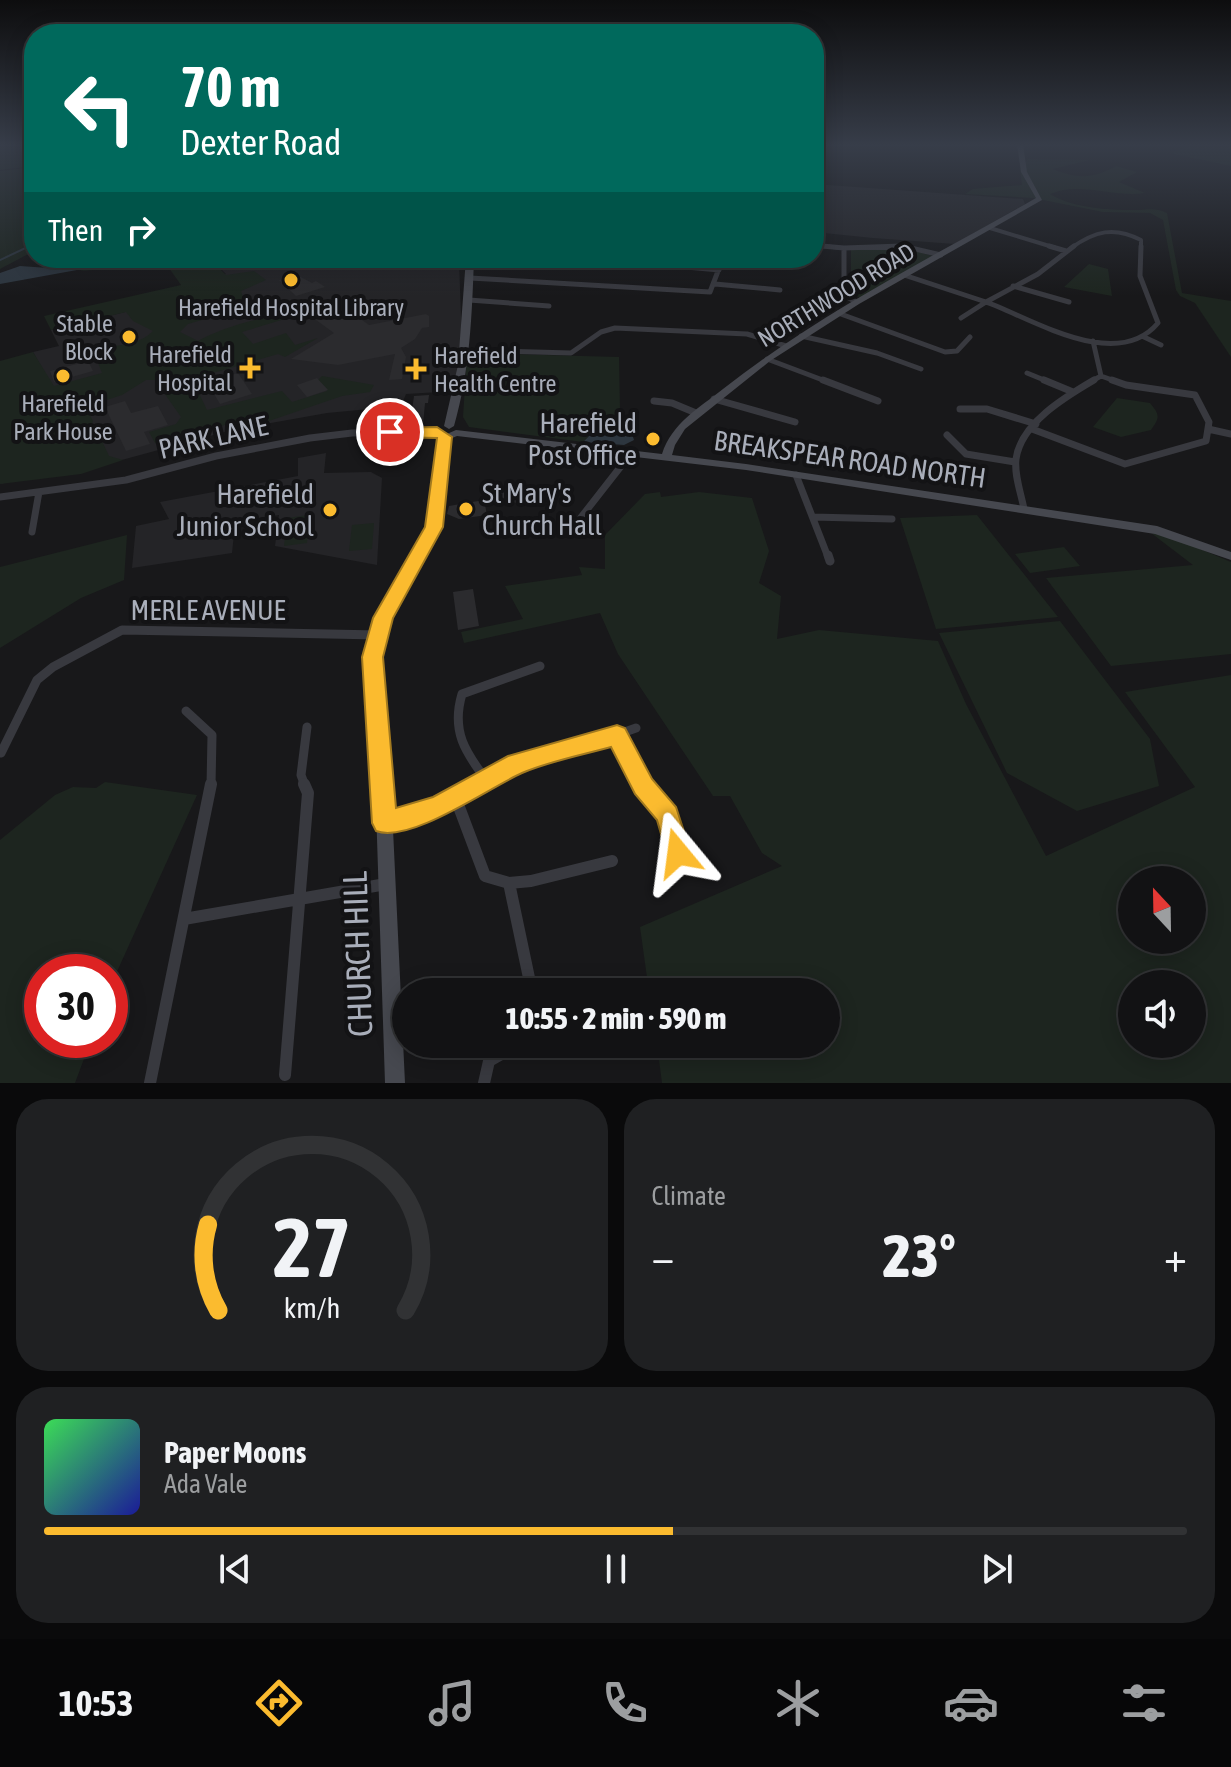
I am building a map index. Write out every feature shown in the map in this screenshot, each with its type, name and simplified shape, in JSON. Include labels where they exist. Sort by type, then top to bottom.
[{"type":"street","name":"NORTHWOOD ROAD","points":[[666,458],[673,438],[696,413],[767,359],[856,302],[1040,199],[1037,195]]},
{"type":"street","points":[[990,228],[1066,251]]},
{"type":"street","points":[[961,318],[1012,286],[1036,276],[1066,251],[1104,230],[1120,230],[1140,238],[1140,276],[1158,323],[1144,337]]},
{"type":"street","points":[[824,246],[902,246],[941,255]]},
{"type":"street","points":[[844,248],[844,295],[856,302]]},
{"type":"street","name":"CHURCH HILL","points":[[395,1083],[385,823],[373,657],[383,618],[434,527],[447,432],[457,395],[470,268]]},
{"type":"street","points":[[470,278],[710,292],[719,270],[700,268]]},
{"type":"street","points":[[904,275],[986,302],[1053,332],[1093,341],[1144,337],[1161,345]]},
{"type":"street","points":[[715,284],[780,290]]},
{"type":"street","points":[[1012,286],[1069,302]]},
{"type":"street","points":[[469,300],[549,306]]},
{"type":"street","points":[[838,313],[945,352],[957,351],[970,337]]},
{"type":"street","points":[[462,350],[571,353],[587,346],[595,333],[615,328],[747,334],[786,346]]},
{"type":"street","points":[[801,336],[877,353],[921,369]]},
{"type":"street","points":[[1093,341],[1101,376]]},
{"type":"street","points":[[767,359],[878,401]]},
{"type":"street","points":[[1027,373],[1073,392]]},
{"type":"street","points":[[960,409],[987,409],[1034,426],[1125,464],[1206,441],[1209,422],[1195,395],[1126,385],[1101,376],[1073,392],[1034,426],[1022,439],[1015,462],[1024,509]]},
{"type":"street","points":[[714,399],[795,422]]},
{"type":"street","points":[[654,401],[672,403],[696,413]]},
{"type":"street","points":[[1208,429],[1231,434]]},
{"type":"street","name":"BREAKSPEAR ROAD NORTH","points":[[447,432],[796,475],[1157,530],[1231,556]]},
{"type":"street","name":"PARK LANE","points":[[0,497],[126,480],[216,456],[310,438],[352,433],[447,432]]},
{"type":"street","points":[[947,435],[966,454],[1015,462]]},
{"type":"street","points":[[568,534],[629,456]]},
{"type":"street","points":[[796,475],[830,561]]},
{"type":"street","points":[[32,532],[39,492]]},
{"type":"street","points":[[813,517],[892,519]]},
{"type":"street","name":"MERLE AVENUE","points":[[1,753],[37,680],[53,667],[122,630],[379,635]]},
{"type":"street","points":[[487,781],[456,734],[455,711],[462,694],[540,666]]},
{"type":"street","points":[[150,1083],[211,787],[212,735],[186,711]]},
{"type":"street","points":[[285,1075],[308,793],[301,775],[307,727]]},
{"type":"street","points":[[385,823],[423,814],[517,764],[636,728]]},
{"type":"street","points":[[617,735],[643,786],[668,815],[678,853]]},
{"type":"street","points":[[456,799],[485,876],[509,883],[612,861]]},
{"type":"street","points":[[509,883],[529,978]]},
{"type":"street","points":[[184,919],[386,884]]},
{"type":"street","points":[[484,1083],[489,1061],[494,1058]]},
{"type":"shaded area","points":[[0,195],[24,195],[24,256],[0,269]]},
{"type":"shaded area","points":[[824,195],[961,195],[1023,199],[1025,204],[955,244],[824,233]]},
{"type":"shaded area","points":[[974,195],[1051,195],[1091,207],[1155,209],[1167,213],[1182,293],[1231,301],[1231,357],[1195,303],[1180,296],[1176,290],[1163,220],[1150,213],[1103,212],[1033,198]]},
{"type":"shaded area","points":[[905,248],[936,257],[861,298],[851,294],[851,250]]},
{"type":"shaded area","points":[[1089,264],[1108,269],[1112,296],[1064,287]]},
{"type":"shaded area","points":[[20,266],[77,270],[0,284],[0,273]]},
{"type":"shaded area","points":[[91,268],[119,268],[80,271]]},
{"type":"shaded area","points":[[169,268],[219,268],[226,275],[254,271],[266,280],[241,291],[246,307],[188,324],[180,332],[198,341],[254,320],[285,315],[311,317],[288,318],[242,332],[253,344],[286,333],[295,345],[318,338],[285,357],[278,354],[192,379],[207,410],[282,391],[292,402],[327,391],[318,380],[322,376],[374,385],[370,392],[342,396],[269,421],[231,423],[163,445],[155,443],[149,432],[176,424],[181,417],[155,380],[146,380],[122,395],[85,407],[93,421],[88,435],[102,441],[109,456],[123,460],[81,474],[0,484],[0,361],[33,352],[54,386],[102,373],[95,355],[101,350],[137,341],[153,331],[133,321],[126,312],[51,330],[44,316],[181,285]]},
{"type":"shaded area","name":"Harefield Hospital","points":[[220,268],[459,268],[462,343],[456,391],[406,394],[401,406],[327,413],[232,430],[118,461],[0,484],[51,384],[33,352],[59,346],[51,330],[125,312],[226,274]]},
{"type":"shaded area","points":[[467,353],[619,357],[620,410],[625,424],[602,427],[583,442],[469,427],[463,417]]},
{"type":"shaded area","points":[[1117,398],[1150,403],[1158,416],[1151,430],[1121,437],[1093,427]]},
{"type":"shaded area","points":[[610,422],[630,428],[634,440],[624,445],[583,442],[592,433]]},
{"type":"shaded area","points":[[326,453],[324,473],[371,472],[382,478],[377,565],[275,546],[279,515],[242,521],[240,532],[234,534],[232,553],[132,568],[136,526],[169,519],[160,502],[298,476],[298,458]]},
{"type":"shaded area","points":[[660,492],[661,497],[699,492],[752,498],[769,551],[759,583],[781,596],[777,639],[819,630],[938,641],[966,704],[1046,856],[1195,787],[1125,692],[1231,675],[1231,1083],[662,1083],[659,1058],[840,1058],[840,978],[647,978],[640,927],[782,866],[762,853],[730,796],[713,796],[618,654],[600,613],[464,643],[461,632],[523,619],[505,586],[582,575],[579,567],[605,569],[605,535],[645,494]]},
{"type":"shaded area","points":[[309,515],[307,543],[284,546],[287,518]]},
{"type":"shaded area","points":[[977,515],[1058,617],[936,629],[900,518]]},
{"type":"shaded area","points":[[374,523],[372,549],[349,551],[352,525]]},
{"type":"shaded area","points":[[1151,533],[1179,540],[1231,562],[1231,654],[1111,666],[1046,578],[1193,565]]},
{"type":"shaded area","points":[[127,535],[124,580],[81,598],[0,648],[0,567]]},
{"type":"shaded area","points":[[1064,547],[1080,566],[1030,573],[1015,554]]},
{"type":"shaded area","points":[[1060,621],[1150,739],[1159,786],[1077,811],[1007,773],[939,633]]},
{"type":"shaded area","points":[[105,782],[197,795],[125,954],[24,954],[24,1058],[84,1058],[75,1083],[0,1083],[0,840],[55,795],[73,787],[96,788]]},
{"type":"building","points":[[297,275],[325,287],[296,296],[279,280]]},
{"type":"building","points":[[347,309],[369,325],[426,314],[429,316],[429,327],[422,328],[415,339],[401,348],[406,357],[402,379],[389,380],[395,354],[338,365],[291,359],[334,333],[316,320]]},
{"type":"building","name":"Harefield Park House","points":[[88,361],[93,371],[54,382],[50,371]]},
{"type":"building","points":[[238,373],[252,394],[220,404],[207,382]]},
{"type":"building","points":[[317,378],[328,390],[307,397],[297,385]]},
{"type":"building","points":[[429,395],[423,425],[410,425],[414,396]]},
{"type":"building","points":[[125,401],[131,413],[158,406],[168,425],[144,432],[150,444],[126,451],[105,407]]},
{"type":"building","points":[[499,486],[532,491],[522,503],[490,501]]},
{"type":"building","name":"St Mary's Church Hall","points":[[484,500],[487,515],[459,519],[447,514],[449,506]]},
{"type":"building","points":[[473,589],[479,626],[458,630],[453,592]]},
{"type":"waterway","points":[[0,260],[24,249]]},
{"type":"place","name":"Harefield Hospital Library","points":[[291,280]]},
{"type":"place","name":"Stable Block","points":[[129,337]]},
{"type":"place","name":"Harefield Hospital","points":[[250,368]]},
{"type":"place","name":"Harefield Health Centre","points":[[416,369]]},
{"type":"place","name":"Harefield Park House","points":[[63,376]]},
{"type":"place","name":"Harefield Post Office","points":[[653,439]]},
{"type":"place","name":"St Mary's Church Hall","points":[[466,509]]},
{"type":"place","name":"Harefield Junior School","points":[[330,510]]},
{"type":"route","points":[[390,432],[437,431],[445,437],[434,527],[383,618],[373,657],[385,823],[439,807],[517,764],[574,750],[617,735],[643,786],[668,815],[678,853]]}]
